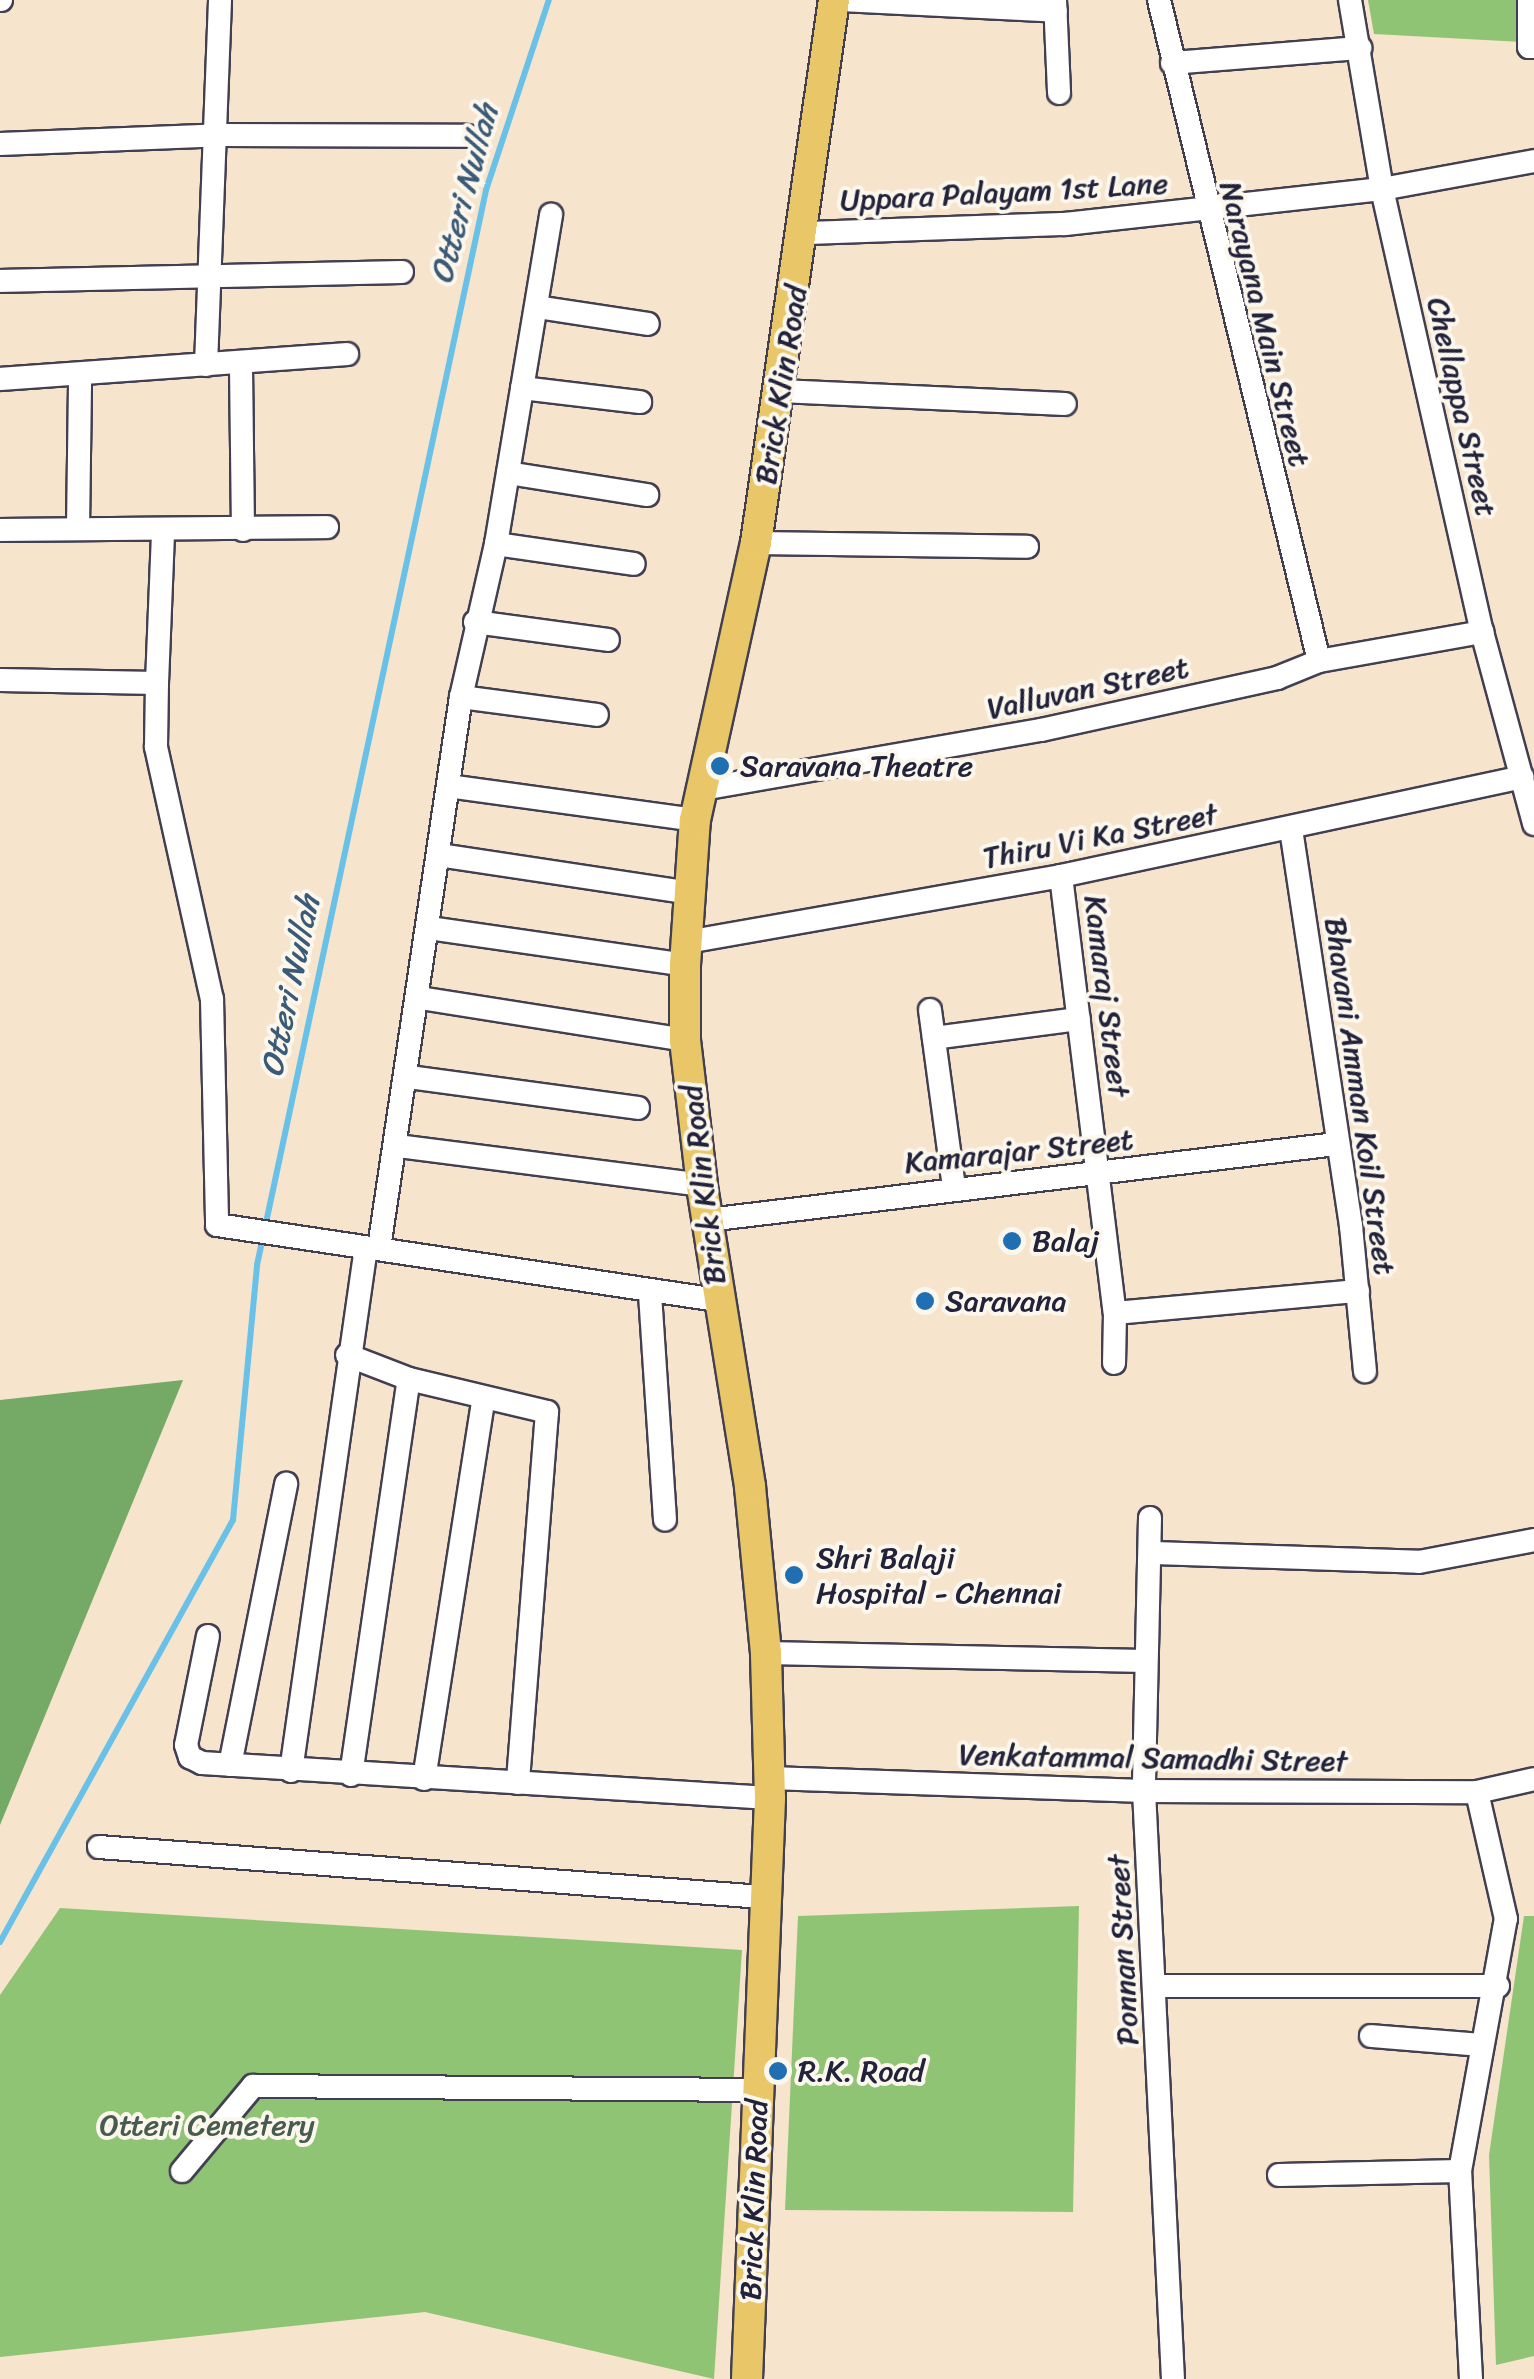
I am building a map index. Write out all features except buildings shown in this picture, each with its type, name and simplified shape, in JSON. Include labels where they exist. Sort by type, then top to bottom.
[{"type":"main road","name":"Brick Klin Road","points":[[747,2379],[770,1788],[766,1652],[750,1486],[717,1300],[685,1040],[686,953],[695,820],[756,543],[805,233],[834,0]]},
{"type":"street","points":[[206,364],[207,273],[220,135],[220,0]]},
{"type":"street","points":[[842,0],[1055,6],[1059,93]]},
{"type":"street","name":"Narayana Main Street","points":[[1159,0],[1206,210],[1319,661]]},
{"type":"street","name":"Chellappa Street","points":[[1350,0],[1382,190],[1482,632],[1534,824]]},
{"type":"street","points":[[1529,0],[1531,47]]},
{"type":"street","points":[[1172,63],[1360,48]]},
{"type":"street","points":[[0,144],[220,135],[466,136]]},
{"type":"street","name":"Uppara Palayam 1st Lane","points":[[805,233],[1065,224],[1382,190],[1534,161]]},
{"type":"street","points":[[291,1771],[347,1355],[398,1146],[461,698],[474,622],[496,544],[551,216]]},
{"type":"street","points":[[0,281],[207,273],[402,272]]},
{"type":"street","points":[[537,306],[648,324]]},
{"type":"street","points":[[0,379],[206,364],[241,367],[268,356],[347,354]]},
{"type":"street","points":[[241,367],[242,530]]},
{"type":"street","points":[[78,528],[80,376]]},
{"type":"street","points":[[522,388],[640,402]]},
{"type":"street","points":[[780,391],[1065,404]]},
{"type":"street","points":[[508,473],[647,495]]},
{"type":"street","points":[[0,530],[164,532],[327,527]]},
{"type":"street","points":[[164,532],[156,746],[212,999],[217,1225],[650,1294],[717,1300]]},
{"type":"street","points":[[756,543],[1027,547]]},
{"type":"street","points":[[496,544],[634,564]]},
{"type":"street","points":[[474,622],[608,640]]},
{"type":"street","name":"Valluvan Street","points":[[702,788],[1041,730],[1277,678],[1319,661],[1482,632]]},
{"type":"street","points":[[0,680],[157,683]]},
{"type":"street","points":[[461,698],[597,714]]},
{"type":"street","points":[[1510,733],[1534,726]]},
{"type":"street","name":"Thiru Vi Ka Street","points":[[429,928],[686,953],[1290,830],[1522,778]]},
{"type":"street","points":[[448,786],[695,820]]},
{"type":"street","name":"Bhavani Amman Koil Street","points":[[1290,830],[1358,1291],[1365,1371]]},
{"type":"street","points":[[439,855],[690,893]]},
{"type":"street","name":"Kamaraj Street","points":[[1061,876],[1115,1313],[1114,1363]]},
{"type":"street","points":[[420,998],[685,1040]]},
{"type":"street","points":[[930,1010],[954,1186]]},
{"type":"street","points":[[934,1038],[1079,1019]]},
{"type":"street","points":[[409,1076],[638,1108]]},
{"type":"street","name":"Kamarajar Street","points":[[708,1220],[954,1186],[1336,1144]]},
{"type":"street","points":[[398,1146],[702,1185]]},
{"type":"street","points":[[1115,1313],[1358,1291]]},
{"type":"street","points":[[650,1294],[665,1520]]},
{"type":"street","points":[[347,1355],[409,1379],[547,1412],[518,1783]]},
{"type":"street","points":[[351,1775],[409,1379]]},
{"type":"street","points":[[424,1779],[484,1398]]},
{"type":"street","points":[[230,1765],[286,1484]]},
{"type":"street","name":"Ponnan Street","points":[[1150,1518],[1154,1553],[1146,1661],[1144,1791],[1174,2379]]},
{"type":"street","points":[[1154,1553],[1419,1562],[1534,1540]]},
{"type":"street","name":"Venkatammal Samadhi Street","points":[[208,1636],[186,1745],[190,1757],[202,1763],[424,1779],[770,1788],[1477,1792],[1534,1780]]},
{"type":"street","points":[[766,1652],[1146,1661]]},
{"type":"street","points":[[1471,2379],[1460,2171],[1480,2045],[1498,1986],[1506,1920],[1477,1792]]},
{"type":"street","points":[[100,1846],[764,1897]]},
{"type":"street","points":[[1155,1986],[1498,1986]]},
{"type":"street","points":[[1371,2036],[1480,2045]]},
{"type":"street","points":[[182,2171],[253,2086],[759,2090]]},
{"type":"street","points":[[1278,2175],[1460,2171]]},
{"type":"green space","points":[[1368,0],[1522,0],[1522,42],[1374,34]]},
{"type":"green space","points":[[183,1380],[0,1825],[0,1400]]},
{"type":"green space","points":[[1079,1906],[1073,2212],[785,2210],[798,1916]]},
{"type":"green space","name":"Otteri Cemetery","points":[[60,1908],[742,1950],[714,2379],[425,2312],[0,2357],[0,1995]]},
{"type":"green space","points":[[1524,1916],[1534,1916],[1534,2356],[1496,2365],[1489,2155]]},
{"type":"waterway","name":"Otteri Nullah","points":[[0,1942],[233,1520],[257,1265],[486,190],[549,0]]},
{"type":"place","name":"Saravana Theatre","points":[[720,766]]},
{"type":"place","name":"Balaj","points":[[1012,1241]]},
{"type":"place","name":"Saravana","points":[[925,1301]]},
{"type":"place","name":"Shri Balaji Hospital - Chennai","points":[[794,1575]]},
{"type":"place","name":"R.K. Road","points":[[778,2071]]}]
